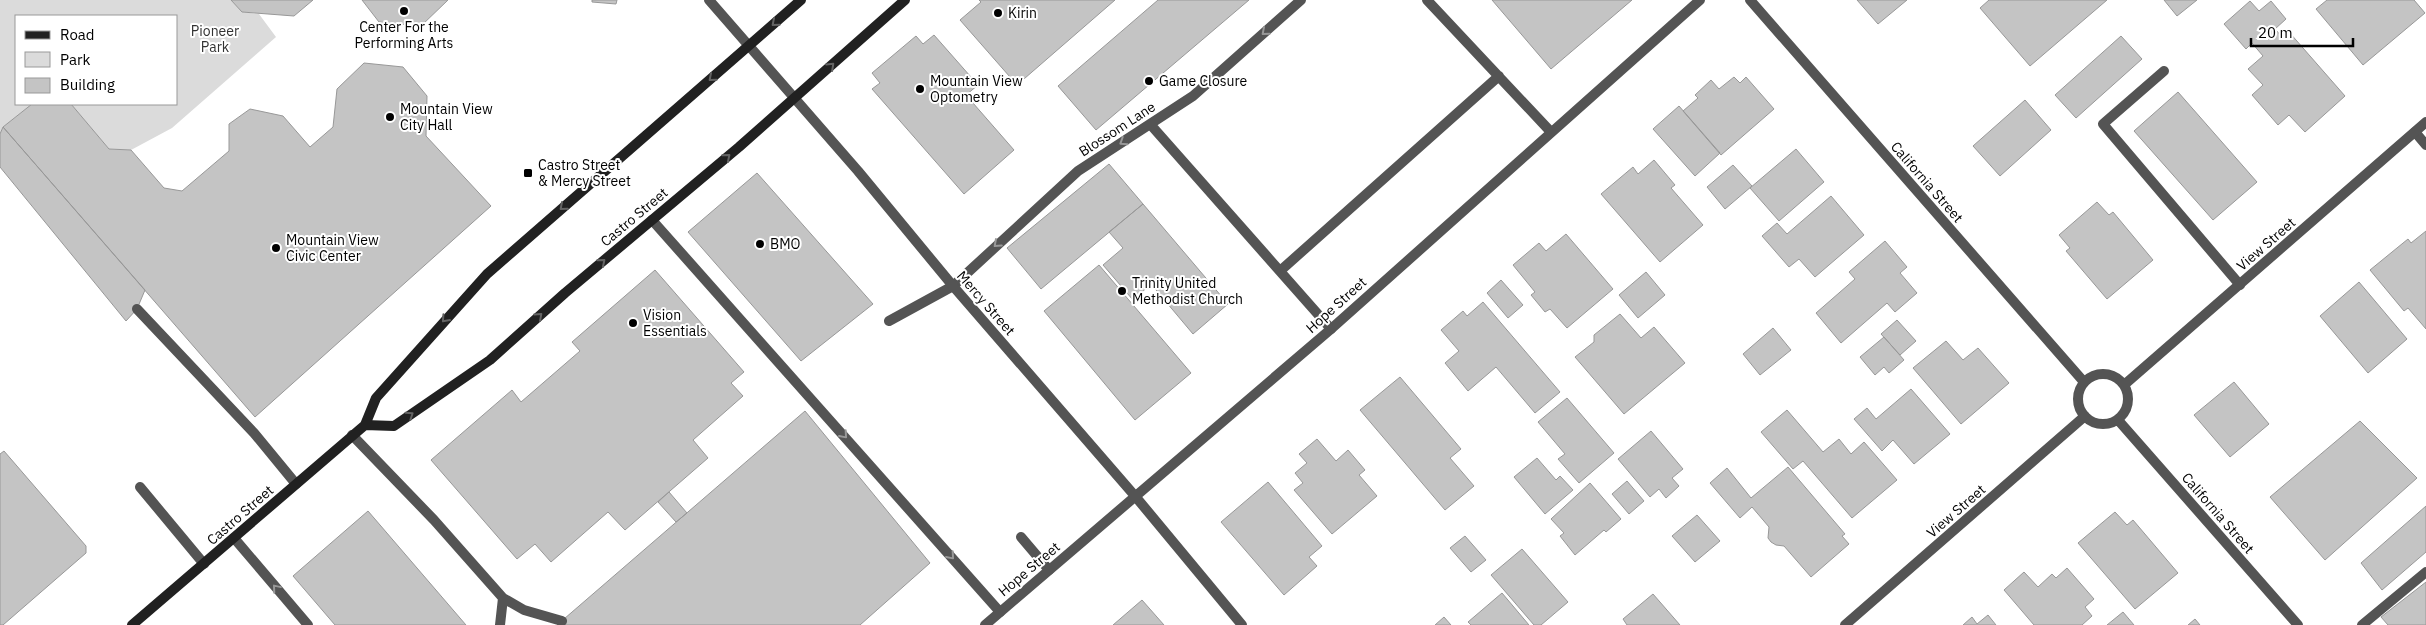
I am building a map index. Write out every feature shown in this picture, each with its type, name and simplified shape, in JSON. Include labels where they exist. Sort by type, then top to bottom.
[{"type":"main road","points":[[365,425],[376,398],[487,274],[801,0]]},
{"type":"main road","name":"Castro Street","points":[[132,625],[365,425],[394,426],[490,360],[905,0]]},
{"type":"street","name":"Mercy Street","points":[[709,0],[858,171],[953,286],[1135,496],[1242,625]]},
{"type":"street","name":"Blossom Lane","points":[[889,321],[953,286],[1078,171],[1192,96],[1301,0]]},
{"type":"street","points":[[1427,0],[1550,131]]},
{"type":"street","name":"Hope Street","points":[[985,625],[1331,329],[1550,131],[1700,0]]},
{"type":"street","name":"California Street","points":[[1750,0],[2084,382]]},
{"type":"street","points":[[2164,71],[2103,124],[2240,285]]},
{"type":"street","points":[[1280,271],[1499,76]]},
{"type":"street","name":"View Street","points":[[2124,385],[2426,122]]},
{"type":"street","points":[[1150,124],[1331,329]]},
{"type":"street","points":[[2415,132],[2426,145]]},
{"type":"street","points":[[652,220],[1000,612]]},
{"type":"street","points":[[138,309],[254,433],[296,484]]},
{"type":"street","points":[[2097,374],[2112,375],[2124,385],[2128,400],[2127,407],[2118,420],[2102,424],[2094,423],[2085,416],[2078,405],[2078,397],[2084,382],[2097,374]]},
{"type":"street","name":"View Street","points":[[1845,625],[2085,416]]},
{"type":"street","name":"California Street","points":[[2118,420],[2298,625]]},
{"type":"street","points":[[352,435],[434,520],[503,598],[524,610],[562,621]]},
{"type":"street","points":[[140,487],[204,564]]},
{"type":"street","points":[[1021,537],[1049,570]]},
{"type":"street","points":[[234,538],[308,625]]},
{"type":"street","points":[[2362,625],[2426,572]]},
{"type":"street","points":[[500,625],[503,598]]},
{"type":"green space","name":"Pioneer Park","points":[[0,0],[231,0],[242,12],[259,14],[276,37],[172,128],[131,150],[109,149],[72,105],[178,105],[178,15],[15,15],[15,105],[31,105],[3,127],[0,134]]},
{"type":"building","points":[[231,0],[313,0],[294,16],[242,12]]},
{"type":"building","name":"Center For the Performing Arts","points":[[362,0],[448,0],[421,26],[379,22]]},
{"type":"building","points":[[592,0],[617,0],[616,4],[592,2]]},
{"type":"building","points":[[979,0],[1115,0],[1017,85],[960,20],[981,2]]},
{"type":"building","points":[[1158,0],[1249,0],[1096,130],[1058,86]]},
{"type":"building","points":[[1492,0],[1632,0],[1551,69]]},
{"type":"building","points":[[1857,0],[1907,0],[1878,24]]},
{"type":"building","points":[[1989,0],[2107,0],[2030,66],[1980,8]]},
{"type":"building","points":[[2164,0],[2197,0],[2177,16]]},
{"type":"building","points":[[2327,0],[2414,0],[2425,13],[2363,65],[2316,9]]},
{"type":"building","points":[[2250,1],[2259,11],[2271,1],[2286,19],[2275,29],[2283,38],[2289,32],[2345,96],[2305,132],[2289,115],[2278,125],[2252,95],[2263,85],[2248,69],[2263,56],[2252,43],[2246,49],[2224,24]]},
{"type":"building","points":[[934,35],[978,85],[966,95],[1014,150],[964,194],[872,89],[880,83],[872,73],[916,36],[923,44]]},
{"type":"building","points":[[2121,36],[2142,59],[2076,118],[2055,95]]},
{"type":"building","name":"Mountain View Civic Center","points":[[364,63],[403,67],[427,96],[426,136],[491,206],[255,417],[3,127],[31,105],[72,105],[109,149],[131,150],[164,188],[182,191],[229,151],[229,124],[250,109],[283,116],[310,147],[333,127],[337,89]]},
{"type":"building","points":[[1734,77],[1740,83],[1746,77],[1774,109],[1721,155],[1683,111],[1698,98],[1695,95],[1711,80],[1719,89]]},
{"type":"building","points":[[2178,92],[2257,182],[2213,220],[2134,131]]},
{"type":"building","points":[[2025,100],[2051,130],[2000,176],[1973,146]]},
{"type":"building","points":[[1679,106],[1720,153],[1695,176],[1653,129]]},
{"type":"building","points":[[3,127],[145,290],[137,309],[126,321],[0,167],[0,134]]},
{"type":"building","points":[[1796,149],[1824,182],[1779,221],[1750,188]]},
{"type":"building","points":[[1654,160],[1675,185],[1671,188],[1703,225],[1660,262],[1601,194],[1633,167],[1638,174]]},
{"type":"building","points":[[1109,164],[1143,204],[1041,289],[1007,248]]},
{"type":"building","points":[[1733,165],[1752,186],[1725,209],[1707,187]]},
{"type":"building","points":[[757,173],[873,304],[801,361],[688,232]]},
{"type":"building","points":[[1831,196],[1864,235],[1815,277],[1799,259],[1789,267],[1762,236],[1777,223],[1787,234]]},
{"type":"building","points":[[2097,202],[2109,215],[2113,212],[2153,260],[2107,299],[2066,251],[2070,248],[2059,235]]},
{"type":"building","points":[[1143,204],[1228,304],[1193,334],[1151,284],[1133,300],[1103,265],[1123,248],[1109,232]]},
{"type":"building","points":[[2426,231],[2426,329],[2408,308],[2404,311],[2370,270],[2408,239],[2411,243]]},
{"type":"building","points":[[1566,234],[1613,289],[1567,328],[1550,309],[1545,312],[1531,295],[1535,292],[1513,265],[1539,243],[1546,251]]},
{"type":"building","points":[[1885,241],[1907,267],[1900,273],[1917,293],[1895,312],[1887,303],[1841,343],[1816,313],[1855,279],[1849,272]]},
{"type":"building","points":[[1099,265],[1191,373],[1135,420],[1044,311]]},
{"type":"building","points":[[655,270],[744,372],[731,383],[743,396],[693,440],[708,458],[625,530],[608,512],[551,562],[535,544],[517,559],[431,460],[512,390],[521,402],[580,351],[572,342]]},
{"type":"building","points":[[1646,272],[1665,295],[1638,318],[1619,295]]},
{"type":"building","points":[[1501,280],[1523,305],[1508,318],[1487,293]]},
{"type":"building","points":[[2359,282],[2407,339],[2368,373],[2320,316]]},
{"type":"building","points":[[1483,302],[1560,392],[1535,413],[1496,367],[1468,391],[1445,363],[1459,351],[1441,330],[1463,311],[1467,316]]},
{"type":"building","points":[[1620,314],[1641,338],[1654,327],[1685,363],[1624,414],[1575,357],[1594,342],[1594,335]]},
{"type":"building","points":[[1897,320],[1916,341],[1900,355],[1881,334]]},
{"type":"building","points":[[1773,328],[1791,350],[1760,375],[1743,354]]},
{"type":"building","points":[[1884,337],[1904,360],[1889,373],[1884,367],[1875,375],[1860,357]]},
{"type":"building","points":[[1946,341],[1963,360],[1978,348],[2009,383],[1961,424],[1913,368]]},
{"type":"building","points":[[1400,377],[1461,449],[1450,458],[1474,486],[1445,510],[1360,410]]},
{"type":"building","points":[[2234,382],[2269,424],[2230,457],[2194,415]]},
{"type":"building","points":[[1911,389],[1950,434],[1914,464],[1893,440],[1882,451],[1854,419],[1867,408],[1876,419]]},
{"type":"building","points":[[1567,398],[1614,453],[1579,483],[1558,459],[1565,454],[1538,422]]},
{"type":"building","points":[[1787,410],[1823,452],[1839,439],[1851,454],[1864,442],[1897,480],[1852,518],[1803,461],[1793,469],[1761,432]]},
{"type":"building","points":[[805,411],[930,563],[860,625],[557,625]]},
{"type":"building","points":[[2360,421],[2417,478],[2325,560],[2270,497]]},
{"type":"building","points":[[1651,431],[1683,469],[1672,478],[1679,486],[1666,498],[1659,489],[1650,497],[1618,459]]},
{"type":"building","points":[[1317,439],[1336,461],[1348,450],[1365,470],[1359,475],[1377,496],[1332,534],[1294,490],[1303,483],[1295,473],[1307,463],[1299,454]]},
{"type":"building","points":[[4,451],[86,546],[86,553],[3,625],[0,625],[0,454]]},
{"type":"building","points":[[1537,458],[1556,480],[1560,476],[1573,490],[1545,514],[1514,477]]},
{"type":"building","points":[[1788,467],[1845,534],[1842,536],[1849,544],[1811,577],[1784,546],[1771,542],[1768,538],[1769,527],[1752,507],[1740,518],[1710,483],[1727,468],[1751,498]]},
{"type":"building","points":[[1627,481],[1644,501],[1629,514],[1612,494]]},
{"type":"building","points":[[1268,482],[1322,546],[1309,557],[1317,566],[1284,595],[1221,522]]},
{"type":"building","points":[[1590,483],[1621,519],[1606,532],[1604,530],[1575,555],[1560,536],[1564,533],[1551,519]]},
{"type":"building","points":[[669,492],[687,513],[676,522],[658,502]]},
{"type":"building","points":[[2426,506],[2426,552],[2382,590],[2361,563]]},
{"type":"building","points":[[368,511],[466,625],[335,625],[293,576]]},
{"type":"building","points":[[2115,512],[2127,525],[2133,520],[2178,573],[2135,609],[2078,543]]},
{"type":"building","points":[[1697,515],[1720,541],[1695,562],[1672,536]]},
{"type":"building","points":[[1465,536],[1486,560],[1471,572],[1450,548]]},
{"type":"building","points":[[1522,549],[1568,602],[1541,625],[1534,625],[1491,575]]},
{"type":"building","points":[[2067,568],[2094,599],[2085,607],[2092,616],[2082,625],[2034,625],[2004,590],[2024,572],[2038,587],[2052,574],[2056,578]]},
{"type":"building","points":[[2426,582],[2426,625],[2388,625],[2381,617]]},
{"type":"building","points":[[1502,593],[1529,625],[1471,625],[1468,622]]},
{"type":"building","points":[[1653,594],[1680,625],[1627,625],[1623,619]]},
{"type":"building","points":[[1142,600],[1164,625],[1113,625]]},
{"type":"building","points":[[2123,612],[2134,625],[2107,625]]},
{"type":"building","points":[[1988,615],[1996,625],[1963,625],[1972,617],[1977,624]]},
{"type":"building","points":[[1444,617],[1451,625],[1435,625]]},
{"type":"building","points":[[2195,619],[2200,625],[2188,625]]},
{"type":"place","name":"Center For the Performing Arts","points":[[404,11]]},
{"type":"place","name":"Kirin","points":[[998,13]]},
{"type":"place","name":"Game Closure","points":[[1149,81]]},
{"type":"place","name":"Mountain View Optometry","points":[[920,89]]},
{"type":"place","name":"Mountain View City Hall","points":[[390,117]]},
{"type":"place","name":"Castro Street & Mercy Street","points":[[528,173]]},
{"type":"place","name":"BMO","points":[[760,244]]},
{"type":"place","name":"Mountain View Civic Center","points":[[276,248]]},
{"type":"place","name":"Trinity United Methodist Church","points":[[1122,291]]},
{"type":"place","name":"Vision Essentials","points":[[633,323]]}]
